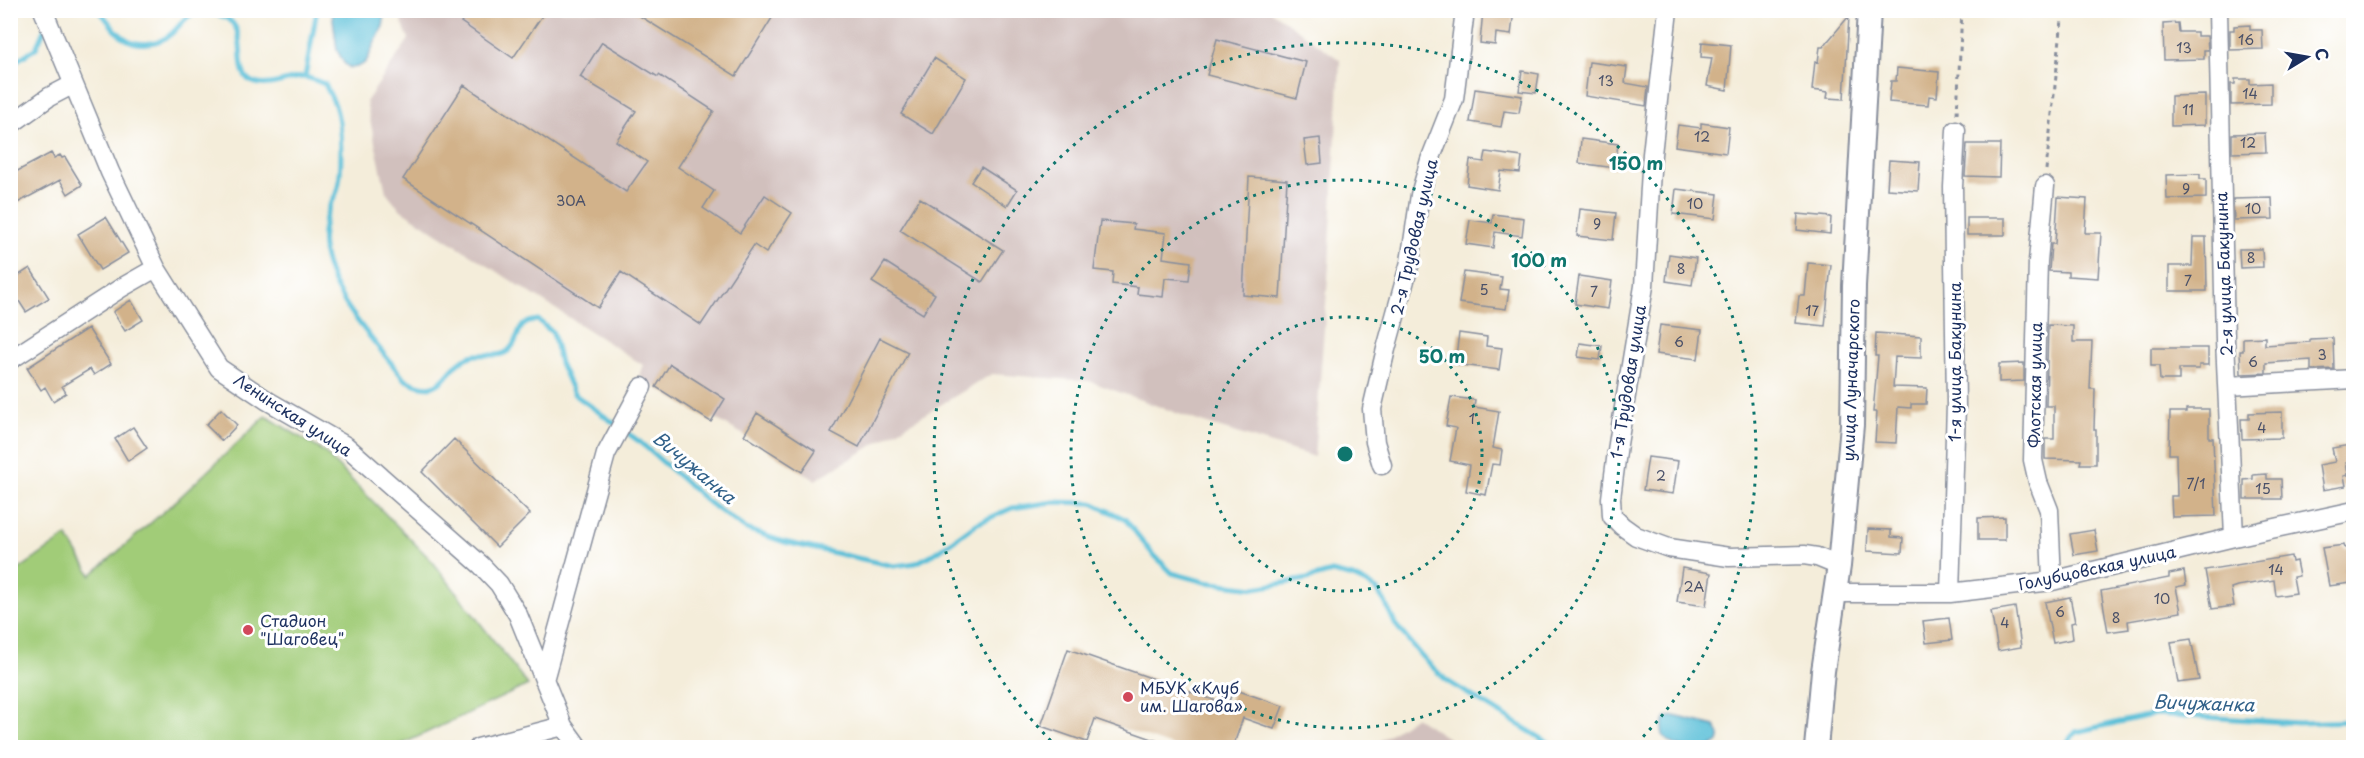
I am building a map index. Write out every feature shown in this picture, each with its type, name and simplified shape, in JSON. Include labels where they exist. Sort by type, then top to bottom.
[{"type":"main road","name":"улица Луначарского","points":[[1816,747],[1839,566],[1851,425],[1854,286],[1869,10]]},
{"type":"street","name":"Ленинская улица","points":[[43,10],[72,85],[110,172],[156,268],[219,368],[268,401],[346,446],[493,578],[518,615],[563,726],[579,747]]},
{"type":"street","name":"2-я Трудовая улица","points":[[1382,465],[1375,441],[1372,409],[1410,262],[1420,195],[1430,159],[1454,99],[1465,10]]},
{"type":"street","name":"1-я Трудовая улица","points":[[1668,10],[1652,154],[1644,286],[1618,444],[1611,498],[1612,516],[1636,537],[1669,548],[1730,557],[1804,555],[1817,557],[1839,566]]},
{"type":"street","name":"2-я улица Бакунина","points":[[2218,10],[2225,340],[2234,537]]},
{"type":"street","points":[[10,125],[49,97],[72,85]]},
{"type":"street","name":"1-я улица Бакунина","points":[[1950,593],[1956,405],[1953,187],[1956,130]]},
{"type":"street","name":"Флотская улица","points":[[2045,186],[2038,261],[2033,460],[2038,482],[2049,510],[2052,581]]},
{"type":"street","points":[[10,360],[156,268]]},
{"type":"street","points":[[2228,386],[2354,379]]},
{"type":"street","points":[[544,681],[606,454],[642,387]]},
{"type":"street","name":"Голубцовская улица","points":[[1836,593],[1950,593],[2052,581],[2354,511]]},
{"type":"street","points":[[478,747],[563,726]]},
{"type":"path","points":[[1956,130],[1962,10]]},
{"type":"path","points":[[2045,186],[2063,10]]},
{"type":"shaded area","points":[[397,11],[1271,11],[1340,60],[1329,265],[1314,457],[1198,421],[1089,381],[992,374],[815,480],[744,435],[714,418],[711,421],[639,376],[643,365],[401,210],[386,192],[366,102],[409,39]]},
{"type":"shaded area","points":[[1415,717],[1462,747],[1371,747]]},
{"type":"green space","name":"Стадион \"Шаговец\"","points":[[266,416],[323,451],[433,562],[528,685],[396,747],[11,747],[11,575],[67,536],[91,575],[178,499]]},
{"type":"water","points":[[332,11],[382,11],[383,27],[365,63],[350,68],[344,63],[337,50]]},
{"type":"water","points":[[1674,716],[1715,726],[1720,735],[1718,742],[1711,746],[1690,748],[1670,742],[1664,736],[1662,728],[1666,718]]},
{"type":"building","points":[[469,10],[546,10],[513,58],[461,22]]},
{"type":"building","points":[[630,10],[777,10],[736,76]]},
{"type":"building","points":[[1483,10],[1514,10],[1511,35],[1496,33],[1495,45],[1480,43]]},
{"type":"building","points":[[1849,16],[1844,99],[1827,98],[1828,92],[1812,90],[1815,61],[1818,62],[1820,47],[1823,47]]},
{"type":"building","points":[[2178,23],[2179,32],[2197,32],[2197,36],[2207,36],[2208,50],[2204,50],[2204,59],[2164,60],[2163,24]]},
{"type":"building","points":[[2250,25],[2250,30],[2262,30],[2263,49],[2230,50],[2230,30],[2234,30],[2234,26]]},
{"type":"building","points":[[1217,39],[1306,62],[1297,98],[1207,75]]},
{"type":"building","points":[[602,42],[658,77],[659,75],[714,111],[678,167],[714,191],[703,208],[740,233],[765,195],[792,213],[766,253],[754,245],[701,325],[621,272],[598,308],[403,179],[464,85],[626,192],[647,162],[616,141],[636,111],[580,77]]},
{"type":"building","points":[[1702,42],[1731,45],[1727,90],[1707,86],[1712,58],[1701,57]]},
{"type":"building","points":[[934,58],[966,78],[933,134],[901,114]]},
{"type":"building","points":[[1589,62],[1627,67],[1625,83],[1648,87],[1646,106],[1585,96]]},
{"type":"building","points":[[1897,68],[1939,72],[1937,97],[1929,96],[1928,105],[1889,102],[1891,81],[1896,81]]},
{"type":"building","points":[[1522,71],[1539,74],[1536,93],[1519,91]]},
{"type":"building","points":[[2235,79],[2250,79],[2250,84],[2271,83],[2271,104],[2231,105],[2231,84],[2235,84]]},
{"type":"building","points":[[1475,89],[1522,96],[1519,113],[1504,111],[1501,127],[1470,122]]},
{"type":"building","points":[[2205,95],[2205,125],[2171,126],[2171,96]]},
{"type":"building","points":[[1701,123],[1729,127],[1726,153],[1675,146],[1678,125],[1701,128]]},
{"type":"building","points":[[2265,133],[2266,152],[2232,153],[2232,134]]},
{"type":"building","points":[[1320,138],[1322,163],[1307,165],[1304,140]]},
{"type":"building","points":[[1581,139],[1618,144],[1615,168],[1579,163]]},
{"type":"building","points":[[1967,144],[2000,144],[1999,177],[1965,176]]},
{"type":"building","points":[[1486,152],[1522,157],[1520,173],[1501,171],[1498,190],[1467,185],[1470,160],[1484,162]]},
{"type":"building","points":[[51,153],[54,158],[60,155],[62,158],[65,157],[82,185],[68,194],[60,180],[10,207],[10,175]]},
{"type":"building","points":[[1889,160],[1920,162],[1918,191],[1887,189]]},
{"type":"building","points":[[981,167],[1017,190],[1007,206],[971,182]]},
{"type":"building","points":[[2200,174],[2200,179],[2206,179],[2206,198],[2167,199],[2166,175]]},
{"type":"building","points":[[1249,177],[1287,180],[1280,298],[1243,295]]},
{"type":"building","points":[[1676,189],[1718,194],[1715,219],[1673,214]]},
{"type":"building","points":[[2058,197],[2087,199],[2085,233],[2101,233],[2098,278],[2068,276],[2068,272],[2049,271],[2051,244],[2055,244]]},
{"type":"building","points":[[920,198],[1003,250],[982,282],[900,230]]},
{"type":"building","points":[[2272,198],[2273,219],[2234,220],[2233,199]]},
{"type":"building","points":[[1580,209],[1616,213],[1613,240],[1577,236]]},
{"type":"building","points":[[1493,214],[1524,218],[1522,236],[1495,232],[1493,248],[1466,244],[1470,220],[1492,223]]},
{"type":"building","points":[[1798,214],[1831,217],[1830,234],[1797,230]]},
{"type":"building","points":[[106,217],[128,253],[100,270],[78,234]]},
{"type":"building","points":[[1967,218],[2005,218],[2005,235],[1967,235]]},
{"type":"building","points":[[1100,221],[1134,224],[1133,229],[1166,233],[1163,258],[1191,262],[1189,280],[1165,278],[1163,297],[1137,294],[1138,287],[1112,284],[1113,272],[1094,270]]},
{"type":"building","points":[[2193,237],[2206,237],[2207,291],[2169,291],[2169,266],[2192,266]]},
{"type":"building","points":[[2239,249],[2262,249],[2263,267],[2240,268]]},
{"type":"building","points":[[1669,254],[1696,258],[1692,285],[1666,281]]},
{"type":"building","points":[[885,262],[935,294],[923,314],[872,282]]},
{"type":"building","points":[[1808,263],[1831,265],[1825,326],[1796,323],[1799,296],[1805,296]]},
{"type":"building","points":[[30,268],[49,298],[26,312],[10,287],[10,281]]},
{"type":"building","points":[[1464,272],[1502,277],[1500,289],[1509,290],[1506,309],[1459,303]]},
{"type":"building","points":[[1579,276],[1612,281],[1608,309],[1575,304]]},
{"type":"building","points":[[131,300],[143,320],[125,331],[113,312]]},
{"type":"building","points":[[1660,325],[1702,330],[1698,359],[1656,354]]},
{"type":"building","points":[[2048,325],[2073,326],[2073,342],[2092,342],[2090,389],[2095,389],[2096,464],[2080,464],[2081,460],[2045,459],[2045,439],[2054,439],[2054,406],[2046,406]]},
{"type":"building","points":[[88,328],[111,364],[94,375],[90,369],[62,386],[66,393],[53,401],[45,387],[41,390],[27,368]]},
{"type":"building","points":[[1459,333],[1487,337],[1486,346],[1502,348],[1499,370],[1455,364]]},
{"type":"building","points":[[1876,333],[1921,336],[1921,358],[1895,357],[1893,387],[1927,388],[1926,404],[1911,404],[1911,408],[1898,407],[1896,443],[1875,442],[1877,412],[1873,412],[1878,356],[1875,356]]},
{"type":"building","points":[[2265,337],[2265,345],[2333,338],[2334,369],[2311,370],[2311,360],[2266,363],[2266,373],[2241,374],[2240,351],[2243,351],[2243,338]]},
{"type":"building","points":[[880,338],[908,352],[859,447],[831,432]]},
{"type":"building","points":[[1580,343],[1602,346],[1600,360],[1578,357]]},
{"type":"building","points":[[2151,348],[2208,348],[2208,365],[2199,365],[2199,369],[2179,369],[2179,380],[2160,380],[2159,366],[2151,366]]},
{"type":"building","points":[[2024,363],[2024,381],[1999,382],[1999,364]]},
{"type":"building","points":[[670,364],[725,399],[711,422],[656,387]]},
{"type":"building","points":[[1451,397],[1475,400],[1474,407],[1499,411],[1493,448],[1502,450],[1500,465],[1492,464],[1486,495],[1466,491],[1470,465],[1450,461],[1456,428],[1446,426]]},
{"type":"building","points":[[221,409],[237,425],[222,441],[206,425]]},
{"type":"building","points":[[2186,409],[2209,409],[2209,438],[2213,438],[2216,516],[2172,517],[2171,496],[2177,496],[2176,454],[2169,454],[2170,412],[2186,412]]},
{"type":"building","points":[[2282,412],[2282,438],[2242,439],[2241,419],[2249,419],[2249,413]]},
{"type":"building","points":[[757,413],[816,451],[802,472],[744,435]]},
{"type":"building","points":[[133,427],[147,448],[128,461],[115,439]]},
{"type":"building","points":[[454,439],[530,514],[497,547],[422,472]]},
{"type":"building","points":[[2350,445],[2353,460],[2346,462],[2348,475],[2344,476],[2346,486],[2323,490],[2319,465],[2335,462],[2332,448]]},
{"type":"building","points":[[1648,457],[1678,461],[1673,494],[1643,490]]},
{"type":"building","points":[[2267,474],[2267,479],[2281,479],[2282,499],[2244,499],[2244,480],[2253,479],[2253,475]]},
{"type":"building","points":[[2005,517],[2005,540],[1978,540],[1978,518]]},
{"type":"building","points":[[1868,529],[1891,530],[1891,537],[1903,538],[1902,553],[1867,551]]},
{"type":"building","points":[[2094,530],[2098,551],[2074,555],[2070,534]]},
{"type":"building","points":[[2344,545],[2345,548],[2352,547],[2354,570],[2349,570],[2351,583],[2329,586],[2322,548]]},
{"type":"building","points":[[2291,556],[2292,562],[2296,561],[2299,576],[2293,577],[2296,593],[2276,596],[2274,580],[2237,586],[2231,588],[2234,606],[2212,609],[2205,570]]},
{"type":"building","points":[[1682,568],[1711,573],[1706,606],[1677,602]]},
{"type":"building","points":[[2184,571],[2186,585],[2176,587],[2181,612],[2128,621],[2129,629],[2108,632],[2101,591],[2169,578],[2169,574]]},
{"type":"building","points":[[2070,597],[2075,622],[2071,623],[2073,639],[2053,643],[2045,602]]},
{"type":"building","points":[[2015,607],[2021,647],[1998,651],[1991,611]]},
{"type":"building","points":[[1949,618],[1952,640],[1926,643],[1923,621]]},
{"type":"building","points":[[2191,639],[2199,680],[2178,683],[2171,642]]},
{"type":"building","name":"МБУК «Клуб им. Шагова»","points":[[1068,649],[1228,705],[1233,689],[1283,706],[1274,729],[1243,718],[1233,747],[1175,747],[1095,719],[1087,742],[1041,726]]},
{"type":"waterway","name":"Вичужанка","points":[[99,10],[120,34],[128,40],[139,43],[162,40],[176,30],[186,18],[195,13],[209,13],[224,17],[233,23],[238,32],[241,64],[249,80],[269,84],[303,77],[325,84],[335,105],[341,148],[337,192],[327,214],[323,231],[323,248],[327,266],[344,301],[367,334],[404,379],[418,385],[429,387],[437,385],[462,361],[471,356],[500,355],[508,351],[524,324],[538,320],[553,333],[560,363],[574,394],[640,442],[709,503],[746,529],[784,542],[894,566],[916,563],[937,552],[976,524],[1012,508],[1054,502],[1092,503],[1125,519],[1151,552],[1172,573],[1205,582],[1255,588],[1332,572],[1353,577],[1377,590],[1395,624],[1422,657],[1447,681],[1557,748]]},
{"type":"waterway","points":[[305,77],[317,10]]},
{"type":"waterway","name":"Вичужанка","points":[[10,65],[36,48],[45,28]]},
{"type":"waterway","name":"Вичужанка","points":[[2061,748],[2076,732],[2155,714],[2298,723],[2354,721]]},
{"type":"place","name":"Стадион \"Шаговец\"","points":[[248,630]]},
{"type":"place","name":"МБУК «Клуб им. Шагова»","points":[[1128,697]]}]
